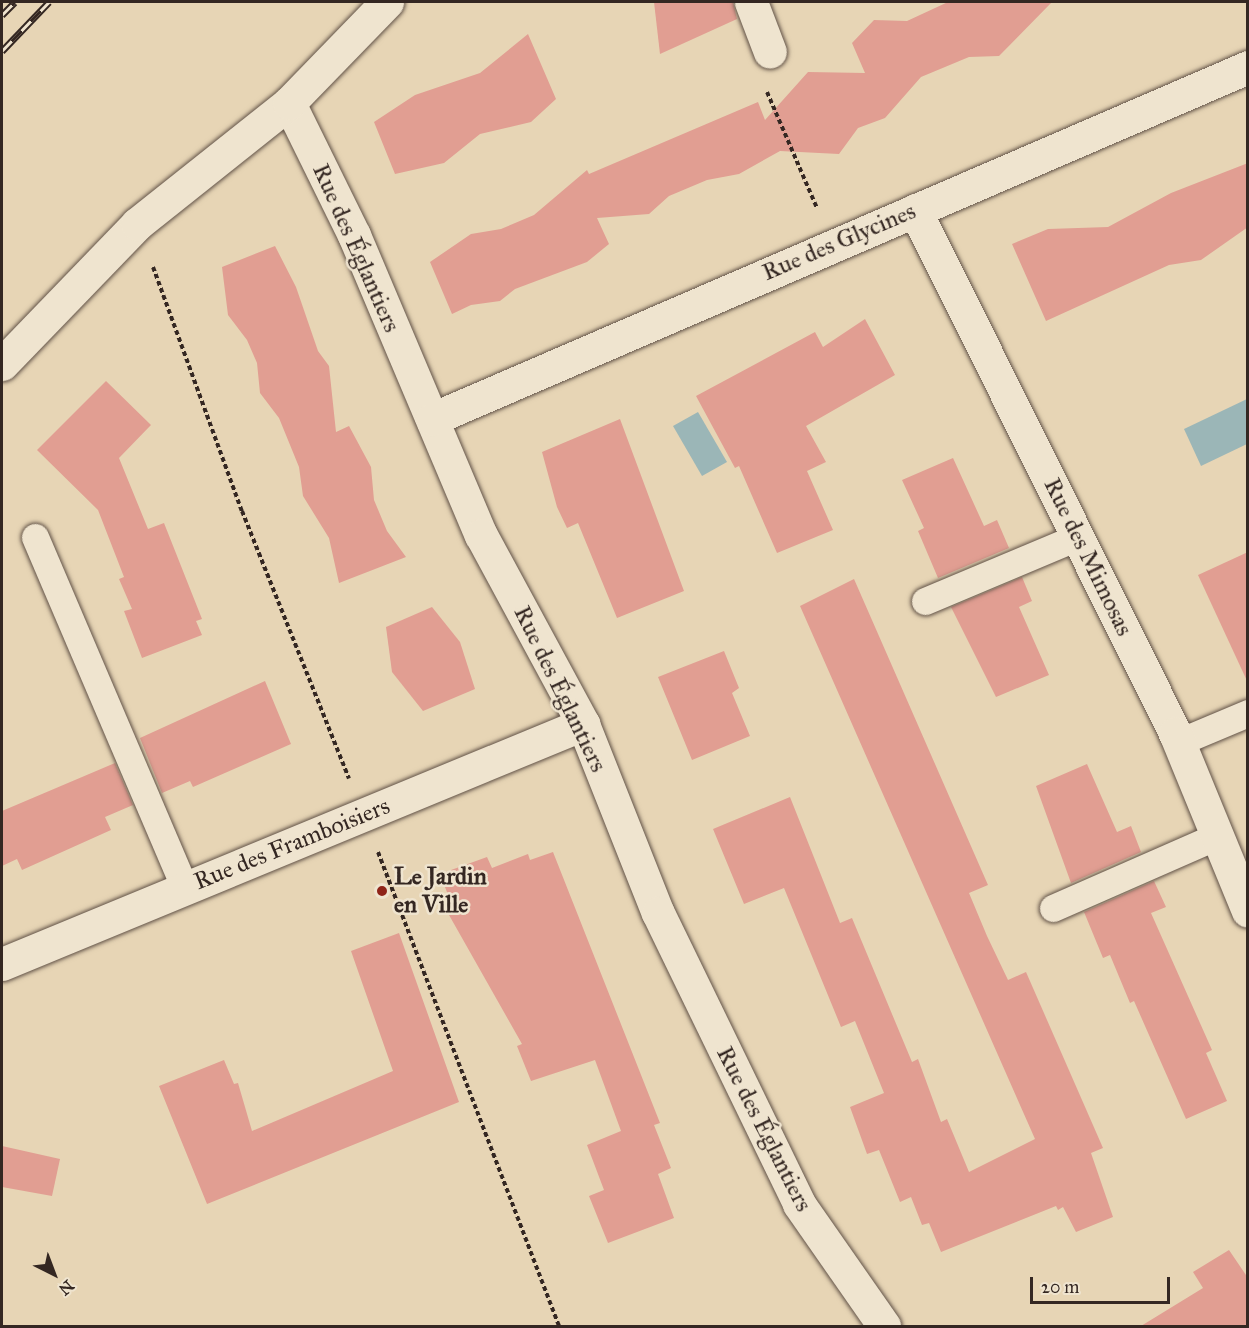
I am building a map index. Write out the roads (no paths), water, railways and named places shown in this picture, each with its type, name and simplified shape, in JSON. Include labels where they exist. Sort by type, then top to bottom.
[{"type":"street","points":[[2,364],[137,224],[289,103],[387,2]]},
{"type":"street","points":[[751,2],[770,52]]},
{"type":"street","name":"Rue des Glycines","points":[[432,419],[833,243],[1248,67]]},
{"type":"street","name":"Rue des Églantiers","points":[[289,103],[354,235],[481,535],[583,724],[658,913],[799,1204],[884,1326]]},
{"type":"street","name":"Rue des Mimosas","points":[[915,210],[1179,742],[1248,911]]},
{"type":"street","name":"Rue des Framboisiers","points":[[2,964],[583,724]]},
{"type":"lane","points":[[36,537],[185,888]]},
{"type":"lane","points":[[925,601],[1077,537]]},
{"type":"lane","points":[[1179,742],[1248,713]]},
{"type":"lane","points":[[1053,908],[1217,836]]},
{"type":"water","points":[[1247,399],[1247,444],[1201,466],[1184,429]]},
{"type":"water","points":[[698,412],[727,462],[702,476],[673,426]]},
{"type":"railway","points":[[2,15],[15,2]]},
{"type":"railway","points":[[2,51],[49,2]]},
{"type":"place","name":"Le Jardin en Ville","points":[[382,891]]}]
